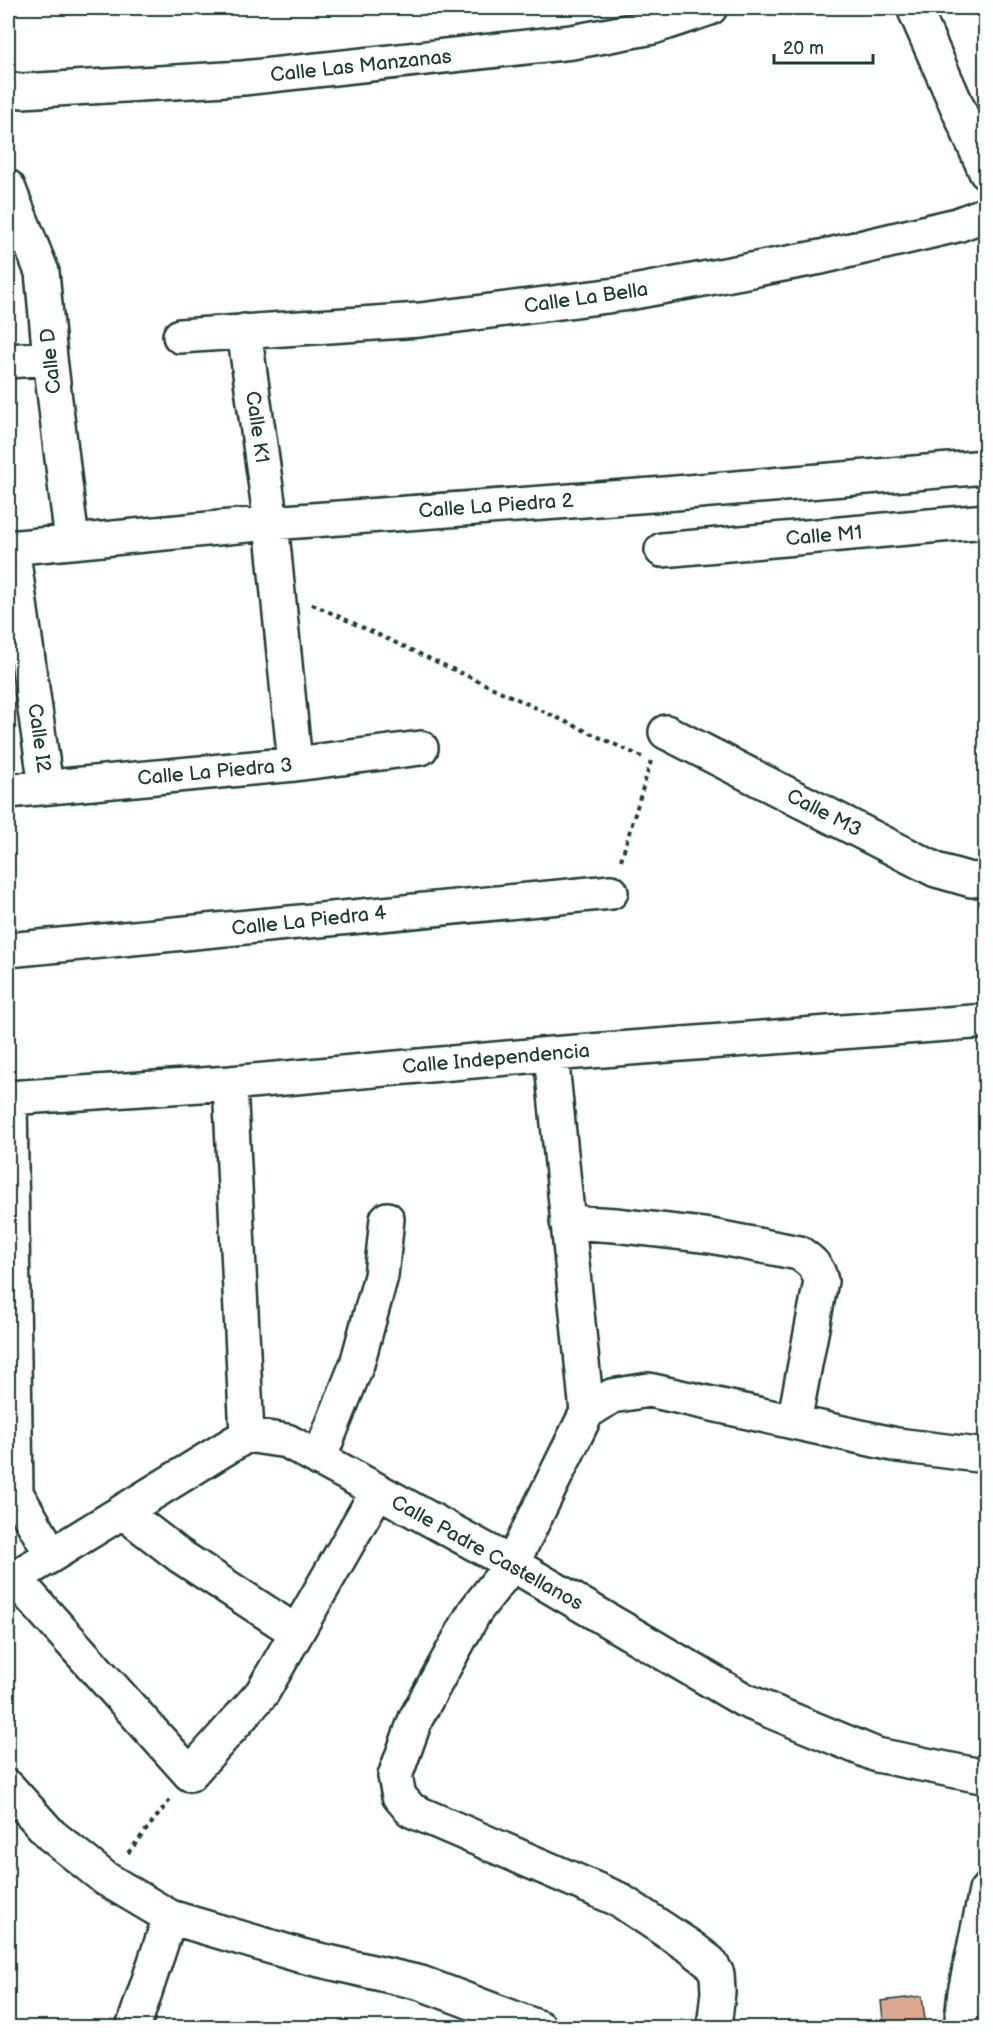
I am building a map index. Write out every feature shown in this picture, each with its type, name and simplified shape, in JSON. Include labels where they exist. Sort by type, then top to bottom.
[{"type":"street","name":"Calle Las Manzanas","points":[[8,89],[22,91],[243,78],[379,65],[572,42],[653,27],[711,8]]},
{"type":"street","points":[[914,8],[986,172]]},
{"type":"street","name":"Calle D","points":[[8,187],[42,272],[72,542]]},
{"type":"street","name":"Calle La Bella","points":[[180,336],[420,320],[623,294],[821,257],[957,225],[986,214]]},
{"type":"street","name":"Calle K1","points":[[244,332],[271,523],[295,764]]},
{"type":"street","points":[[8,362],[50,358]]},
{"type":"street","name":"Calle La Piedra 2","points":[[10,547],[271,523],[652,495],[986,466]]},
{"type":"street","name":"Calle M1","points":[[662,550],[986,521]]},
{"type":"street","name":"Calle I2","points":[[10,547],[46,787]]},
{"type":"street","name":"Calle M3","points":[[666,732],[936,870],[971,880],[986,879]]},
{"type":"street","name":"Calle La Piedra 3","points":[[8,790],[295,764],[421,748]]},
{"type":"street","name":"Calle La Piedra 4","points":[[8,950],[610,892]]},
{"type":"street","name":"Calle Independencia","points":[[9,1098],[230,1083],[550,1054],[986,1021]]},
{"type":"street","points":[[550,1054],[586,1412],[512,1564],[475,1611],[416,1718],[395,1776],[399,1796],[411,1810],[618,1899],[710,1962],[717,1974],[718,1992],[714,2028]]},
{"type":"street","points":[[230,1083],[247,1435],[11,1580],[190,1774],[262,1693],[377,1492]]},
{"type":"street","points":[[9,1098],[16,1493],[52,1555]]},
{"type":"street","points":[[319,1459],[360,1353],[381,1276],[387,1219]]},
{"type":"street","points":[[567,1222],[711,1236],[799,1253],[811,1261],[819,1270],[821,1281],[794,1422]]},
{"type":"street","points":[[586,1412],[612,1396],[649,1390],[897,1445],[986,1456]]},
{"type":"street","name":"Calle Padre Castellanos","points":[[247,1435],[287,1441],[512,1564],[744,1700],[877,1755],[986,1777]]},
{"type":"street","points":[[123,1512],[180,1556],[296,1632]]},
{"type":"street","points":[[8,1787],[51,1835],[106,1879],[170,1917],[302,1956],[421,1983],[540,2028]]},
{"type":"street","points":[[961,2028],[964,1992],[986,1891]]},
{"type":"street","points":[[133,2028],[170,1917]]},
{"type":"path","points":[[277,587],[651,761]]},
{"type":"path","points":[[610,892],[651,761],[666,732]]},
{"type":"path","points":[[106,1879],[190,1774]]},
{"type":"building","points":[[922,1996],[926,2028],[884,2028],[881,2001]]},
{"type":"building","points":[[976,2014],[986,2015],[986,2028],[974,2028]]}]
